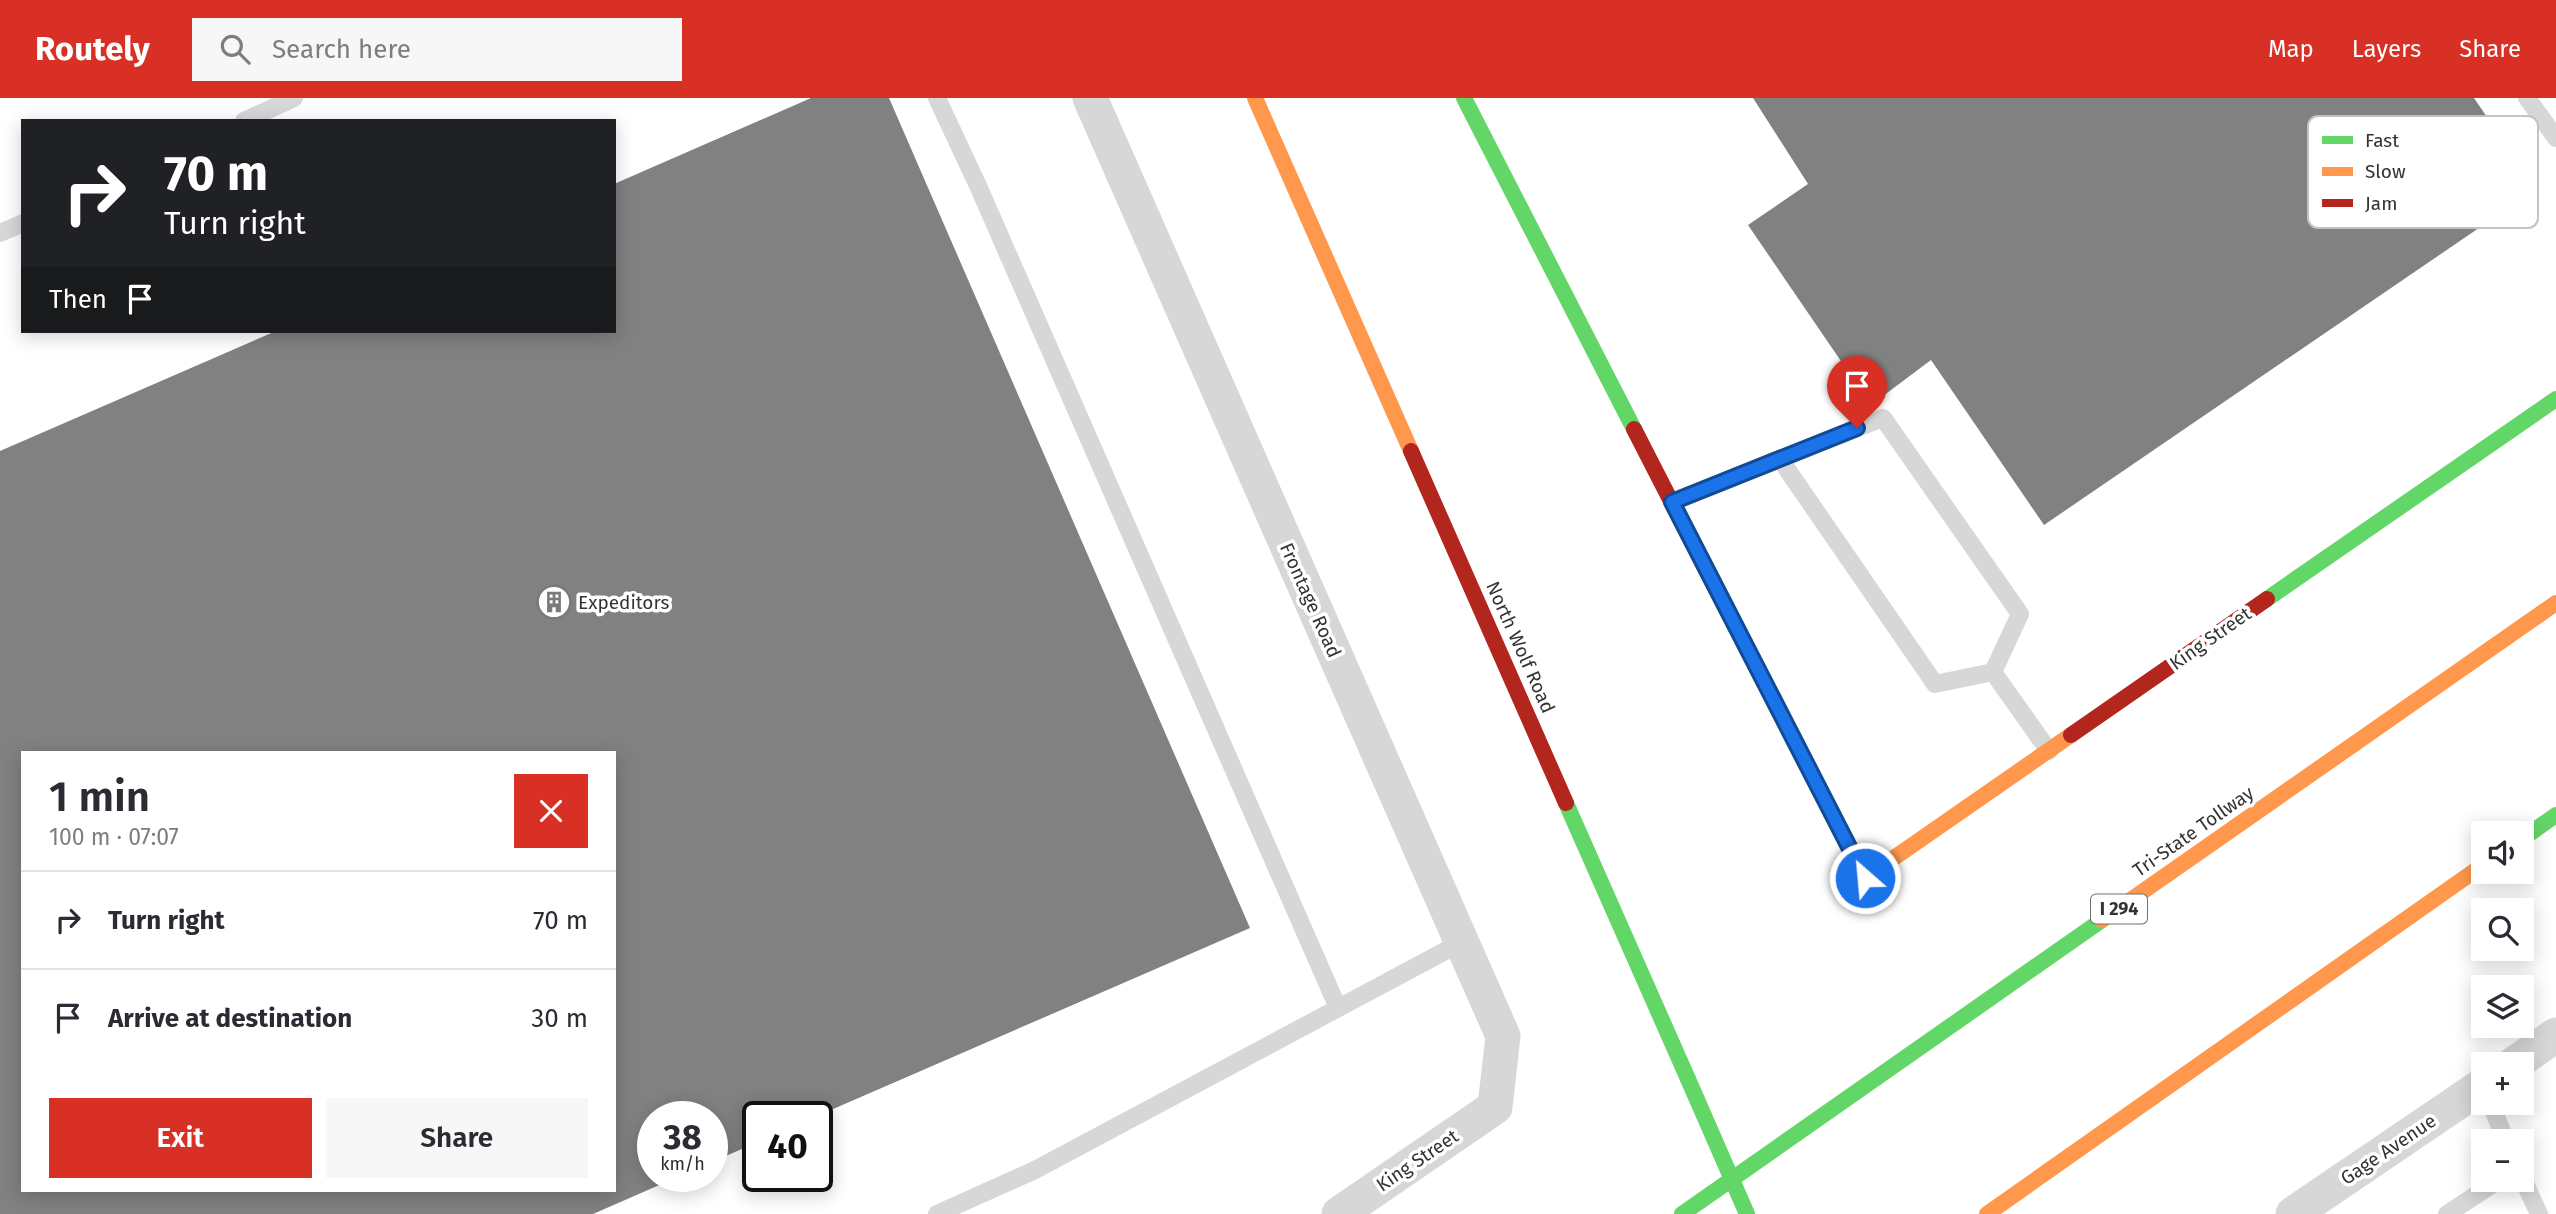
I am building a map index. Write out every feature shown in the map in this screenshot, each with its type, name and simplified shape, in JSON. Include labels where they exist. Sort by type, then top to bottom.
[{"type":"main road","name":"North Wolf Road","points":[[1255,98],[1747,1214]]},
{"type":"main road","points":[[1464,98],[1672,502]]},
{"type":"main road","name":"King Street","points":[[1672,502],[1865,878],[2556,398]]},
{"type":"main road","name":"Tri-State Tollway","points":[[1682,1214],[2556,603]]},
{"type":"main road","points":[[2534,831],[2556,816]]},
{"type":"main road","points":[[1987,1214],[2471,873]]},
{"type":"street","name":"Frontage Road","points":[[1090,98],[1503,1036],[1495,1107]]},
{"type":"street","points":[[2531,1052],[2556,1035]]},
{"type":"street","name":"Gage Avenue","points":[[2293,1214],[2471,1099]]},
{"type":"street","name":"King Street","points":[[1339,1214],[1495,1107]]},
{"type":"lane","points":[[248,119],[294,98]]},
{"type":"lane","points":[[937,98],[979,188],[1338,1008]]},
{"type":"lane","points":[[2528,98],[2556,138]]},
{"type":"lane","points":[[0,233],[21,224]]},
{"type":"lane","points":[[1672,502],[1883,418],[2020,614],[1993,672]]},
{"type":"lane","points":[[1780,459],[1935,684],[1993,672]]},
{"type":"lane","points":[[1993,672],[2049,751]]},
{"type":"lane","points":[[937,1214],[1035,1170],[1462,942]]},
{"type":"lane","points":[[2447,1214],[2481,1192]]},
{"type":"lane","points":[[2529,1192],[2539,1214]]},
{"type":"building","name":"Expeditors","points":[[811,98],[889,98],[1250,928],[833,1109],[833,1101],[742,1101],[742,1149],[728,1155],[728,1101],[637,1101],[637,1192],[643,1192],[593,1214],[0,1214],[0,451],[271,333],[616,333],[616,183]]},
{"type":"building","points":[[1753,98],[2474,98],[2486,116],[2308,116],[2308,228],[2479,228],[2044,525],[1931,360],[1871,405],[1748,225],[1808,184]]},
{"type":"traffic: fast","points":[[1464,98],[1634,429]]},
{"type":"traffic: fast","points":[[2267,599],[2556,399]]},
{"type":"traffic: fast","points":[[1566,803],[1688,1079]]},
{"type":"traffic: fast","points":[[2534,831],[2556,815]]},
{"type":"traffic: fast","points":[[1682,1214],[2102,920]]},
{"type":"traffic: fast","points":[[1688,1079],[1747,1214]]},
{"type":"traffic: slow","points":[[1255,98],[1411,451]]},
{"type":"traffic: slow","points":[[2102,920],[2556,603]]},
{"type":"traffic: slow","points":[[1736,628],[1865,878],[2071,735]]},
{"type":"traffic: slow","points":[[1987,1214],[2471,873]]},
{"type":"traffic: jam","points":[[1634,429],[1736,628]]},
{"type":"traffic: jam","points":[[1411,451],[1566,803]]},
{"type":"traffic: jam","points":[[2071,735],[2267,599]]},
{"type":"place","name":"Expeditors","points":[[554,602]]},
{"type":"route","points":[[1857,428],[1672,502],[1865,878]]}]
